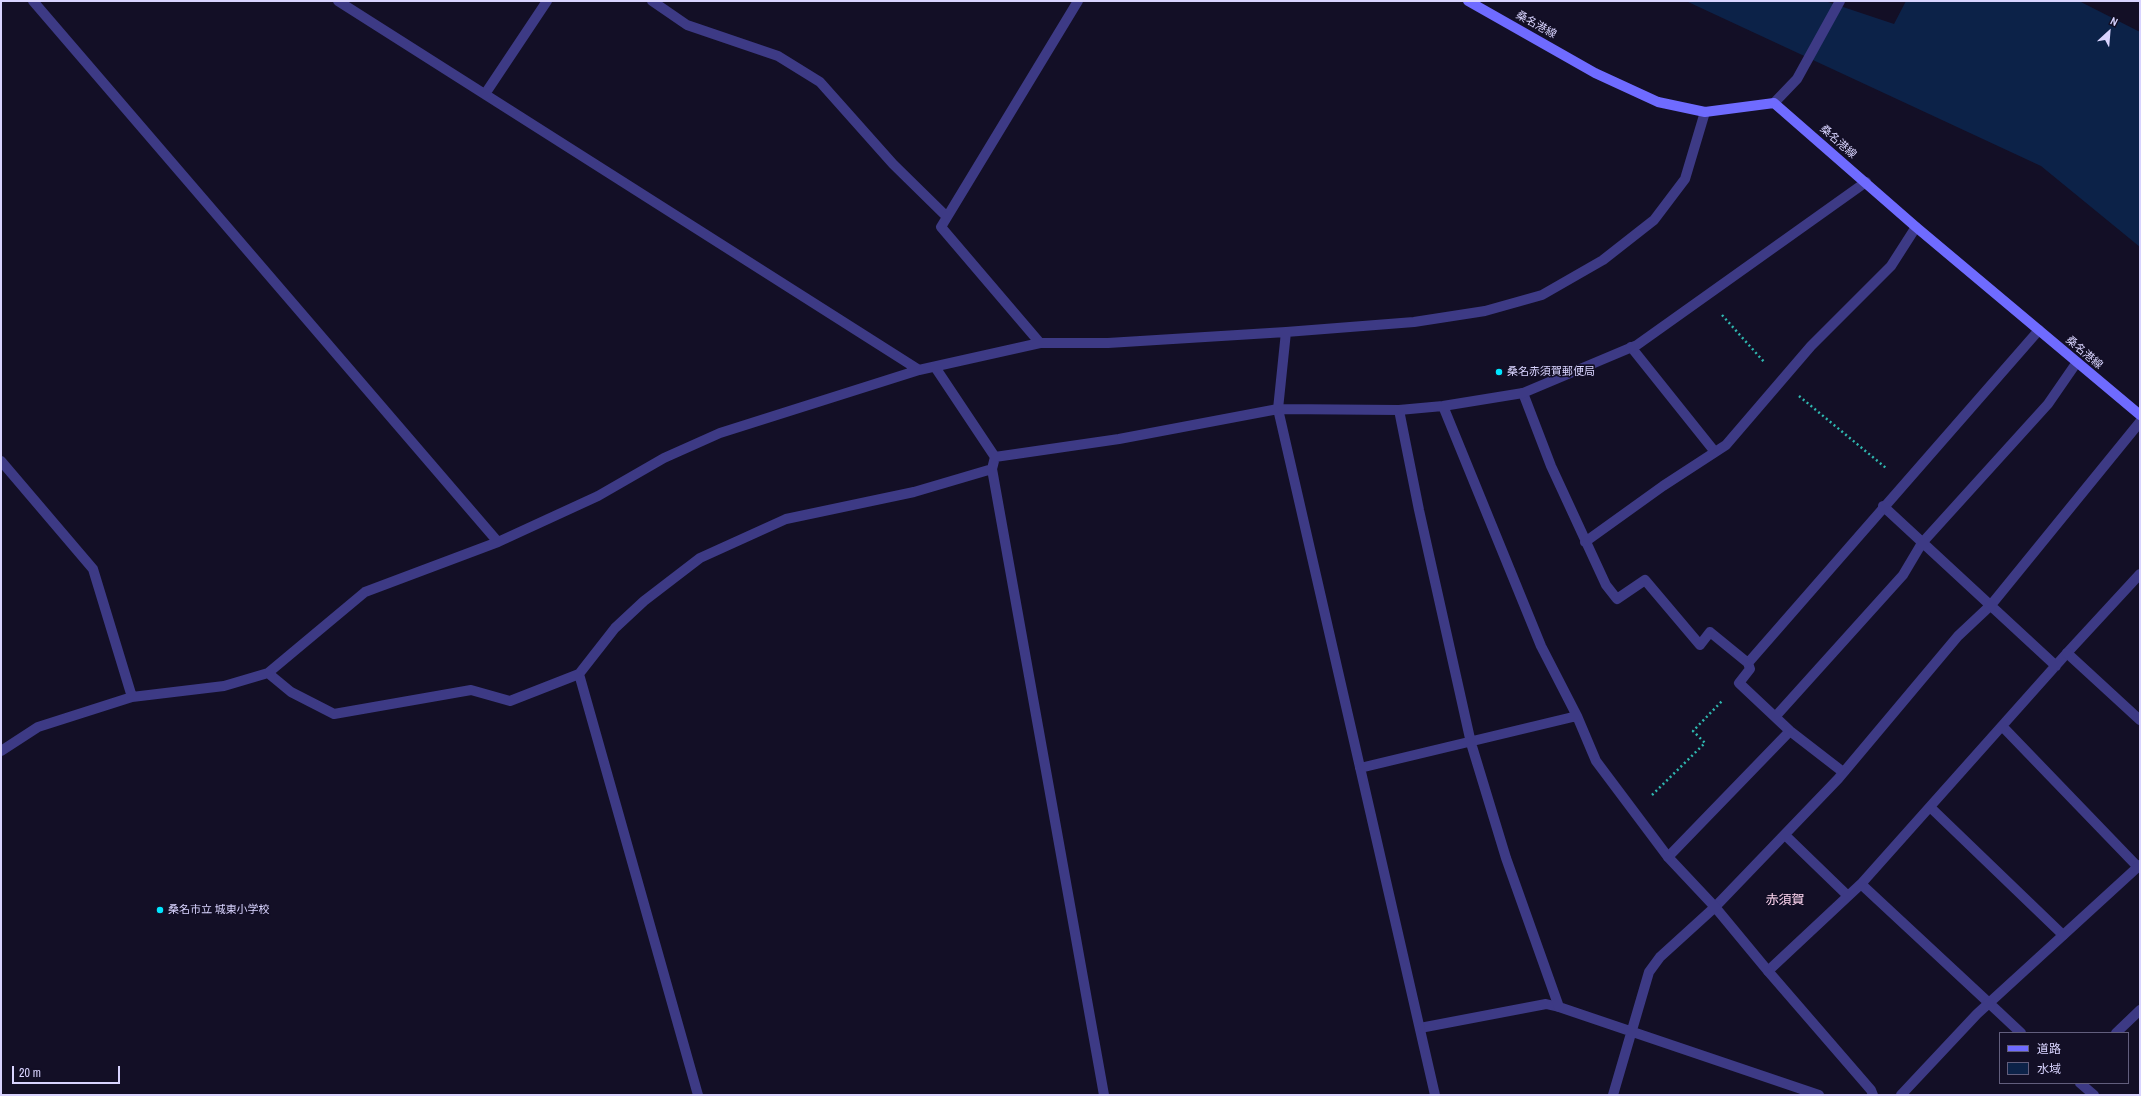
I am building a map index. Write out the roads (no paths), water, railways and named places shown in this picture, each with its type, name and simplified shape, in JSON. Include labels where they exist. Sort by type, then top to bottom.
[{"type":"main road","name":"桑名港線","points":[[1468,1],[1595,73],[1658,102],[1705,112],[1774,103],[1916,226],[2140,415]]},
{"type":"street","points":[[33,1],[498,542]]},
{"type":"street","points":[[338,1],[919,370]]},
{"type":"street","points":[[485,94],[547,1]]},
{"type":"street","points":[[652,1],[687,25],[778,56],[820,82],[893,164],[947,217]]},
{"type":"street","points":[[1040,344],[941,227],[1078,1]]},
{"type":"street","points":[[1774,103],[1797,79],[1838,3]]},
{"type":"street","points":[[1,751],[38,727],[132,697],[224,686],[268,673],[365,592],[498,542],[598,496],[664,458],[720,433],[919,370],[1040,344],[1108,343],[1286,332],[1430,320],[1485,311],[1542,294],[1603,260],[1654,220],[1685,179],[1705,112]]},
{"type":"street","points":[[995,457],[1119,439],[1278,409],[1400,410],[1443,406],[1523,393],[1631,347],[1643,340],[1866,182]]},
{"type":"street","points":[[1585,542],[1663,486],[1726,445],[1811,346],[1891,266],[1916,226]]},
{"type":"street","points":[[1748,664],[1883,506],[2039,330]]},
{"type":"street","points":[[1286,332],[1278,409],[1435,1095]]},
{"type":"street","points":[[1631,347],[1715,452]]},
{"type":"street","points":[[1775,717],[1903,575],[1922,543],[2048,404],[2077,362]]},
{"type":"street","points":[[935,367],[995,457],[992,469],[1104,1095]]},
{"type":"street","points":[[1523,393],[1551,466],[1585,542],[1606,585],[1617,599],[1645,580],[1700,645],[1710,632],[1748,664],[1750,669],[1739,683],[1790,731],[1843,772]]},
{"type":"street","points":[[1443,406],[1541,646],[1576,716],[1596,761],[1668,857],[1714,906],[1866,1084],[1873,1095]]},
{"type":"street","points":[[1400,410],[1419,510],[1471,743],[1506,858],[1559,1007]]},
{"type":"street","points":[[1613,1095],[1633,1032],[1649,972],[1660,957],[1714,906],[1785,835],[1843,772],[1958,636],[1991,605],[2140,422]]},
{"type":"street","points":[[1,461],[93,569],[132,697]]},
{"type":"street","points":[[268,673],[291,692],[334,714],[471,690],[510,701],[579,674],[615,628],[644,601],[700,558],[786,519],[914,492],[992,469]]},
{"type":"street","points":[[1883,506],[2056,666]]},
{"type":"street","points":[[1768,971],[1861,884],[2067,653],[2140,574]]},
{"type":"street","points":[[2067,653],[2140,720]]},
{"type":"street","points":[[579,674],[698,1095]]},
{"type":"street","points":[[1360,768],[1471,743],[1576,716]]},
{"type":"street","points":[[1901,1095],[1989,1004],[2139,866],[2002,726]]},
{"type":"street","points":[[1668,857],[1790,731]]},
{"type":"street","points":[[1930,807],[2063,935]]},
{"type":"street","points":[[1785,835],[1848,896]]},
{"type":"street","points":[[1861,884],[2020,1032]]},
{"type":"street","points":[[1420,1028],[1546,1004],[1559,1007],[1819,1095]]},
{"type":"street","points":[[2117,1032],[2140,1010]]},
{"type":"street","points":[[2081,1084],[2094,1095]]},
{"type":"water","points":[[1686,1],[1825,1],[1894,24],[1906,1],[2079,1],[2140,32],[2140,247],[2041,166]]},
{"type":"place","name":"桑名赤須賀郵便局","points":[[1499,372]]},
{"type":"place","name":"桑名市立 城東小学校","points":[[160,910]]},
{"type":"district","name":"赤須賀","points":[[1785,901]]}]
